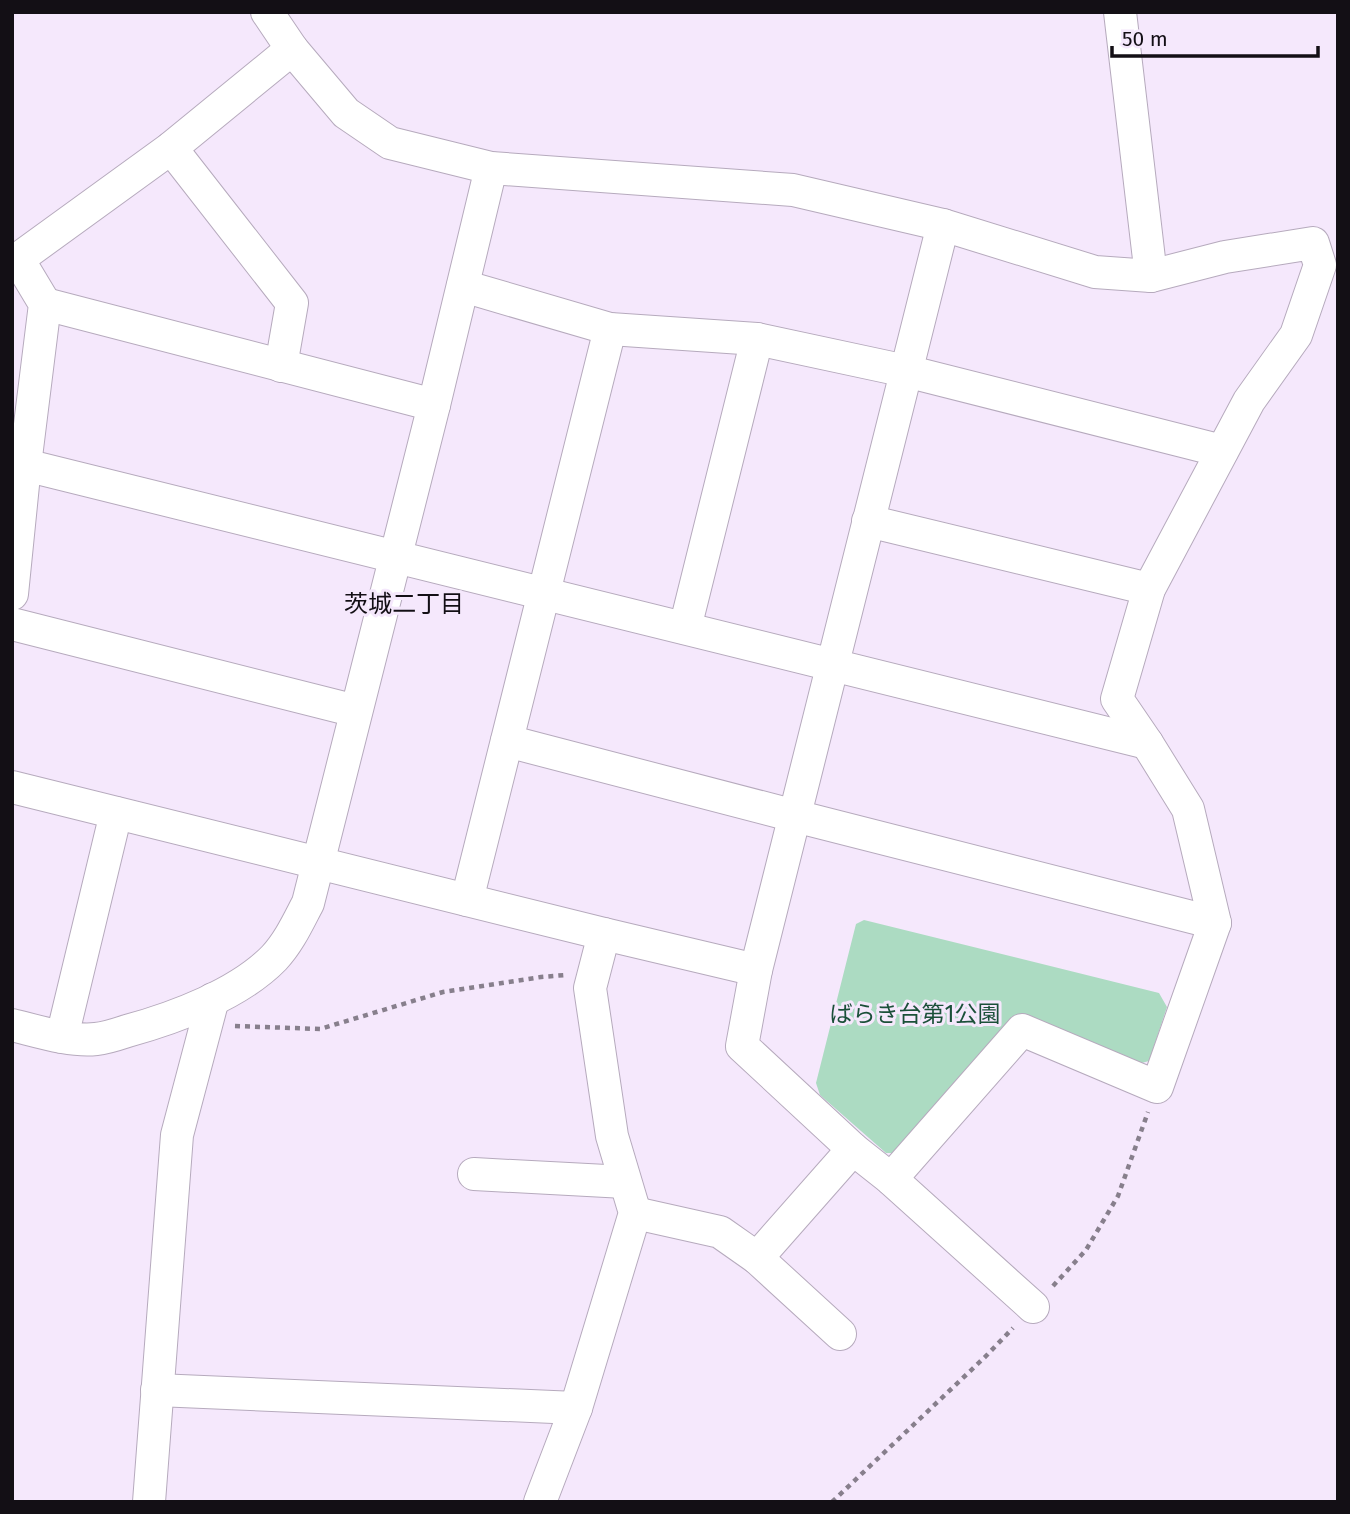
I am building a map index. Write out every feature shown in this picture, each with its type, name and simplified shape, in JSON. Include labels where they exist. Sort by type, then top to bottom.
[{"type":"street","points":[[267,12],[292,49],[346,113],[390,143],[491,168],[793,190],[943,225],[1095,272],[1151,276],[1225,257],[1313,243],[1320,265],[1296,335],[1249,401],[1149,589],[1117,699],[1188,809],[1215,923],[1157,1087],[1022,1030],[891,1179]]},
{"type":"street","points":[[1120,12],[1151,276]]},
{"type":"street","points":[[292,49],[171,148],[15,260],[45,304],[434,405]]},
{"type":"street","points":[[171,148],[292,303],[281,366]]},
{"type":"street","points":[[12,1025],[62,1037],[96,1040],[209,1012],[274,957],[292,933],[307,903],[318,863],[491,168]]},
{"type":"street","points":[[943,225],[756,970],[742,1045],[853,1149],[891,1179],[1033,1307]]},
{"type":"street","points":[[463,286],[610,329],[757,339],[906,371],[1222,451]]},
{"type":"street","points":[[12,594],[18,465],[45,304]]},
{"type":"street","points":[[467,900],[610,329]]},
{"type":"street","points":[[685,628],[757,339]]},
{"type":"street","points":[[18,465],[1147,743]]},
{"type":"street","points":[[868,521],[1149,589]]},
{"type":"street","points":[[12,624],[356,711]]},
{"type":"street","points":[[507,741],[1215,923]]},
{"type":"street","points":[[12,787],[756,970]]},
{"type":"street","points":[[62,1037],[116,813]]},
{"type":"street","points":[[540,1502],[576,1408],[635,1213],[612,1136],[590,988],[604,934]]},
{"type":"street","points":[[149,1502],[177,1135],[209,1012]]},
{"type":"street","points":[[757,1258],[853,1149]]},
{"type":"street","points":[[474,1174],[625,1182]]},
{"type":"street","points":[[635,1213],[720,1232],[757,1258],[840,1334]]},
{"type":"street","points":[[157,1390],[576,1408]]},
{"type":"path","points":[[209,1012],[320,1029],[443,992],[541,977],[594,973]]},
{"type":"path","points":[[832,1502],[985,1357],[1086,1250],[1118,1196],[1157,1087]]},
{"type":"green space","name":"ばらき台第1公園","points":[[864,920],[1159,993],[1167,1007],[1149,1061],[1138,1064],[1017,1018],[898,1153],[886,1153],[820,1095],[816,1083],[856,924]]},
{"type":"district","name":"茨城二丁目","points":[[404,604]]}]
